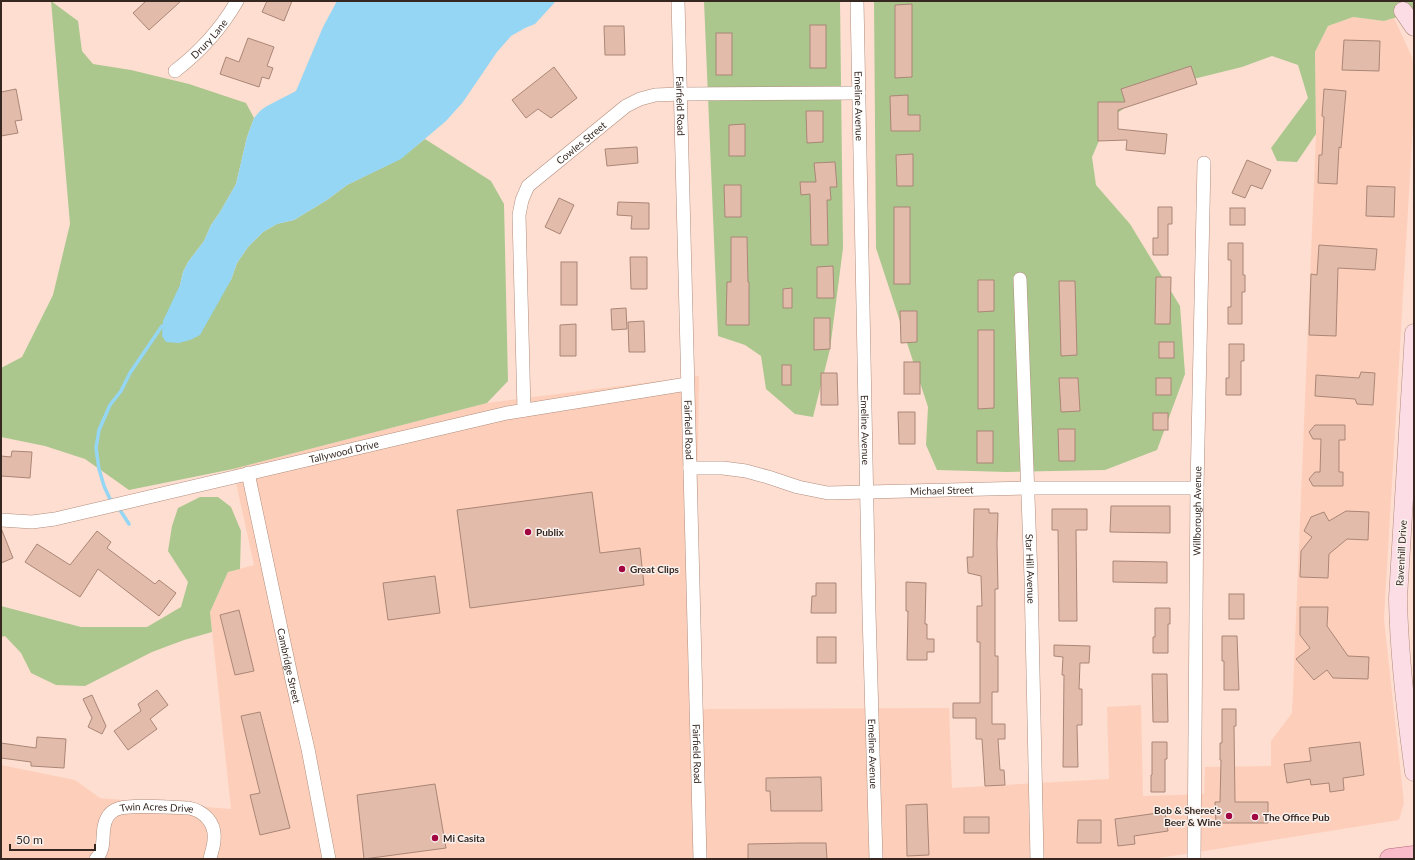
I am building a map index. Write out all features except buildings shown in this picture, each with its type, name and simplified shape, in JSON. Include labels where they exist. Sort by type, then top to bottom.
[{"type":"main road","points":[[1390,859],[1414,856]]},
{"type":"street","name":"Drury Lane","points":[[175,71],[194,56],[210,40],[224,22],[237,1]]},
{"type":"street","name":"Fairfield Road","points":[[678,1],[700,859]]},
{"type":"street","name":"Emeline Avenue","points":[[857,1],[876,859]]},
{"type":"street","points":[[1403,11],[1414,27]]},
{"type":"street","name":"Cowles Street","points":[[524,410],[519,215],[522,200],[528,186],[626,106],[640,99],[655,95],[680,94],[859,93]]},
{"type":"street","name":"Willborough Avenue","points":[[1194,859],[1197,488],[1204,163]]},
{"type":"street","name":"Star Hill Avenue","points":[[1020,279],[1028,488],[1037,859]]},
{"type":"street","name":"Ravenhill Drive","points":[[1414,333],[1398,598],[1403,691],[1414,772]]},
{"type":"street","name":"Tallywood Drive","points":[[1,520],[32,522],[55,518],[507,413],[687,384]]},
{"type":"street","name":"Michael Street","points":[[690,468],[723,468],[746,471],[798,487],[828,493],[852,494],[867,492],[1028,488],[1197,488]]},
{"type":"street","name":"Cambridge Street","points":[[248,474],[308,749],[330,859]]},
{"type":"street","name":"Twin Acres Drive","points":[[96,859],[102,849],[106,820],[116,809],[126,806],[189,808],[196,809],[203,813],[212,825],[214,833],[210,859]]},
{"type":"shaded area","points":[[1353,17],[1384,21],[1394,18],[1412,57],[1414,69],[1414,107],[1384,619],[1404,803],[1399,820],[1153,859],[1,859],[1,765],[75,780],[100,798],[231,809],[210,612],[228,572],[254,565],[233,469],[487,403],[699,376],[694,711],[708,709],[949,708],[952,788],[1109,779],[1107,707],[1141,705],[1143,796],[1204,794],[1205,767],[1271,766],[1271,741],[1292,713],[1316,134],[1315,52],[1328,26]]},
{"type":"green space","points":[[51,1],[78,21],[82,51],[93,64],[131,70],[189,84],[246,103],[254,118],[247,137],[236,184],[211,225],[204,241],[188,262],[183,272],[180,285],[231,280],[237,263],[248,247],[263,232],[277,224],[294,220],[327,200],[347,185],[400,159],[425,139],[491,181],[504,204],[508,381],[487,403],[233,469],[129,490],[85,459],[45,446],[1,437],[1,368],[22,357],[53,295],[70,224]]},
{"type":"green space","points":[[704,1],[840,1],[843,248],[830,349],[813,417],[795,414],[766,389],[761,356],[745,345],[718,336]]},
{"type":"green space","points":[[874,1],[1414,1],[1414,12],[1384,21],[1353,17],[1328,26],[1315,52],[1316,134],[1297,162],[1277,161],[1271,148],[1308,98],[1298,65],[1272,56],[1242,67],[1149,90],[1108,120],[1092,157],[1096,185],[1130,224],[1180,306],[1185,374],[1157,450],[1105,470],[1007,472],[937,470],[926,445],[928,407],[876,248]]},
{"type":"green space","points":[[200,497],[218,497],[231,507],[241,531],[240,569],[228,572],[210,612],[212,632],[184,640],[152,652],[85,686],[56,685],[31,673],[21,653],[5,636],[1,637],[1,606],[81,627],[147,627],[181,607],[188,582],[168,551],[172,526],[178,508]]},
{"type":"water","points":[[337,1],[556,1],[535,24],[511,36],[497,52],[463,102],[446,121],[401,159],[347,185],[327,200],[294,220],[277,224],[263,232],[248,247],[237,263],[231,280],[200,335],[179,343],[166,342],[162,336],[163,321],[180,285],[183,272],[188,262],[204,241],[211,225],[236,184],[247,137],[254,118],[267,106],[296,91],[323,27]]},
{"type":"waterway","points":[[113,502],[104,486],[99,469],[96,448],[99,430],[110,405],[121,391],[130,373],[162,326],[166,329]]},
{"type":"waterway","points":[[118,507],[129,524]]},
{"type":"place","name":"Publix","points":[[528,532]]},
{"type":"place","name":"Great Clips","points":[[622,569]]},
{"type":"place","name":"Bob & Sheree's Beer & Wine","points":[[1229,816]]},
{"type":"place","name":"The Office Pub","points":[[1255,817]]},
{"type":"place","name":"Mi Casita","points":[[435,838]]}]
